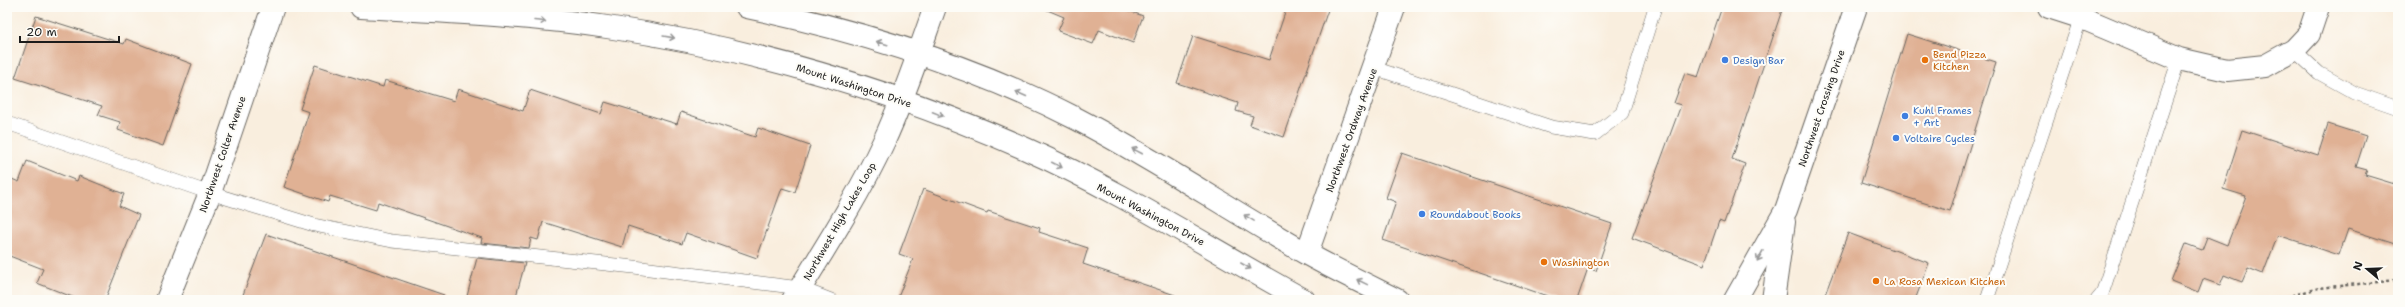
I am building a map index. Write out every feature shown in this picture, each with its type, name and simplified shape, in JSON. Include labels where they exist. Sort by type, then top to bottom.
[{"type":"main road","name":"Northwest Colter Avenue","points":[[167,300],[210,193],[273,7]]},
{"type":"main road","name":"Mount Washington Drive","points":[[361,7],[606,27],[697,42],[804,67],[901,100],[1026,149],[1134,203],[1300,299]]},
{"type":"main road","points":[[747,7],[793,17],[919,54],[1002,85],[1075,118],[1144,155],[1307,253],[1397,300]]},
{"type":"main road","name":"Northwest High Lakes Loop","points":[[796,294],[858,193],[884,141],[919,54],[934,7]]},
{"type":"main road","name":"Northwest Ordway Avenue","points":[[1307,253],[1374,68],[1394,7]]},
{"type":"main road","name":"Northwest Crossing Drive","points":[[1772,300],[1786,210],[1856,7]]},
{"type":"main road","points":[[2049,7],[2082,12],[2179,58],[2227,70],[2265,66],[2294,50],[2309,34],[2318,7]]},
{"type":"main road","name":"Northwest Crossing Drive","points":[[1735,300],[1786,210]]},
{"type":"lane","points":[[1374,68],[1551,127],[1595,134],[1622,113],[1655,7]]},
{"type":"lane","points":[[1986,300],[2082,12]]},
{"type":"lane","points":[[2294,50],[2319,73],[2354,93],[2398,108]]},
{"type":"lane","points":[[2097,300],[2102,294],[2179,58]]},
{"type":"lane","points":[[7,123],[210,193],[314,225],[392,241],[634,267],[831,300]]},
{"type":"path","points":[[2275,300],[2319,288],[2398,280]]},
{"type":"building","points":[[1045,7],[1119,7],[1143,16],[1133,43],[1099,30],[1093,44],[1058,31],[1064,17],[1045,9]]},
{"type":"building","points":[[1287,7],[1329,7],[1284,137],[1250,125],[1253,116],[1236,111],[1238,103],[1177,83],[1193,36],[1269,60]]},
{"type":"building","points":[[1722,7],[1783,7],[1732,159],[1745,164],[1724,223],[1719,221],[1704,265],[1632,238],[1681,105],[1674,103],[1685,73],[1698,77]]},
{"type":"building","points":[[36,16],[124,44],[126,39],[192,64],[163,146],[118,130],[120,122],[98,115],[102,106],[15,78]]},
{"type":"building","points":[[1907,34],[1996,62],[1950,211],[1861,183]]},
{"type":"building","points":[[315,65],[383,87],[385,80],[454,101],[458,89],[523,111],[530,90],[601,114],[605,102],[677,124],[681,112],[755,137],[758,128],[810,146],[795,192],[782,188],[757,258],[686,233],[682,244],[628,226],[622,247],[543,222],[538,240],[531,238],[529,248],[481,243],[482,238],[378,202],[376,210],[330,196],[328,202],[284,187],[309,112],[300,109]]},
{"type":"building","points":[[2328,124],[2366,136],[2356,167],[2367,170],[2365,175],[2398,185],[2398,245],[2348,229],[2339,255],[2278,235],[2263,274],[2248,268],[2242,282],[2224,275],[2220,285],[2203,279],[2198,292],[2171,281],[2186,244],[2202,250],[2207,237],[2227,245],[2246,196],[2223,189],[2242,130],[2318,155]]},
{"type":"building","points":[[1402,153],[1612,224],[1596,271],[1588,268],[1577,300],[1559,300],[1383,240],[1396,202],[1386,198]]},
{"type":"building","points":[[27,161],[77,181],[79,176],[124,194],[119,206],[139,215],[105,300],[80,300],[37,283],[43,269],[7,255],[7,177],[19,182]]},
{"type":"building","points":[[923,189],[987,213],[988,211],[1040,228],[1039,232],[1088,248],[1083,264],[1175,295],[1174,300],[897,300],[913,259],[899,254]]},
{"type":"building","name":"La Rosa Mexican Kitchen","points":[[1848,233],[1929,263],[1915,300],[1823,300]]},
{"type":"building","points":[[266,234],[444,295],[443,300],[241,300]]},
{"type":"building","points":[[477,258],[525,263],[515,300],[466,300]]},
{"type":"place","name":"Design Bar","points":[[1725,60]]},
{"type":"place","name":"Bend Pizza Kitchen","points":[[1925,60]]},
{"type":"place","name":"Kuhl Frames + Art","points":[[1905,116]]},
{"type":"place","name":"Voltaire Cycles","points":[[1896,138]]},
{"type":"place","name":"Roundabout Books","points":[[1422,214]]},
{"type":"place","name":"Washington","points":[[1544,262]]},
{"type":"place","name":"La Rosa Mexican Kitchen","points":[[1876,281]]}]
